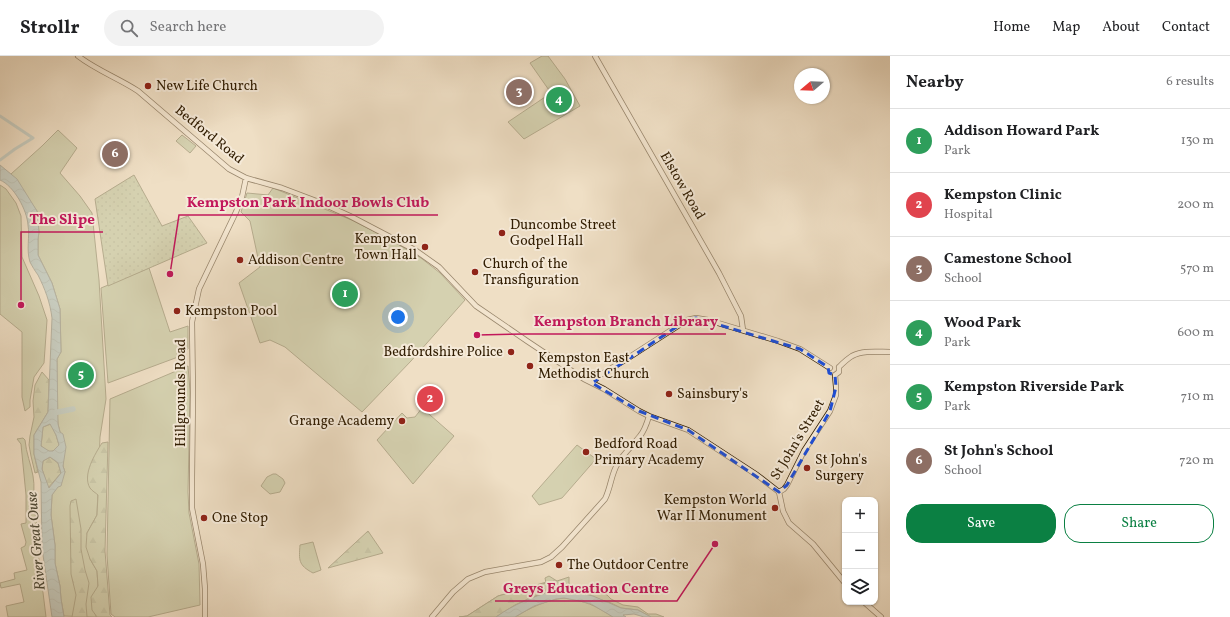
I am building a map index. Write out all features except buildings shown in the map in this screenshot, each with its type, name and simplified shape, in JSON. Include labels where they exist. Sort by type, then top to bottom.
[{"type":"street","name":"Bedford Road","points":[[78,56],[98,70],[138,91],[229,169],[246,178],[282,188],[319,202],[350,216],[415,250],[439,267],[469,300],[526,341],[639,411],[688,430],[767,482],[779,492]]},
{"type":"street","name":"Elstow Road","points":[[595,56],[719,273],[741,316],[744,330]]},
{"type":"street","name":"Hillgrounds Road","points":[[205,617],[203,564],[192,508],[192,322],[198,289],[236,212],[242,197],[246,178]]},
{"type":"street","points":[[592,383],[600,375],[692,318],[708,320],[744,330],[800,349],[830,368],[830,372],[835,375],[840,372],[839,367]]},
{"type":"street","points":[[839,367],[852,356],[859,353],[890,352]]},
{"type":"street","points":[[830,368],[834,365],[839,367]]},
{"type":"street","points":[[587,380],[597,374],[600,375]]},
{"type":"street","name":"St John's Street","points":[[779,492],[784,489],[804,452],[830,411],[836,394],[835,375]]},
{"type":"street","points":[[432,617],[453,592],[468,579],[485,572],[541,562],[557,553],[605,499],[617,463],[640,436],[649,416]]},
{"type":"street","points":[[779,492],[783,512],[789,523],[812,544],[842,579]]},
{"type":"street","points":[[867,605],[881,617]]},
{"type":"highlighted area","points":[[696,318],[800,349],[828,367],[829,373],[835,375],[836,387],[830,411],[787,485],[779,492],[688,430],[639,411],[592,383],[687,320]]},
{"type":"green space","points":[[542,56],[548,56],[565,79],[580,106],[524,139],[508,122],[551,93],[530,63]]},
{"type":"green space","points":[[58,130],[77,148],[60,173],[80,196],[92,213],[99,280],[106,399],[100,437],[97,515],[87,533],[90,559],[97,571],[98,586],[96,617],[64,616],[55,563],[55,545],[51,515],[52,495],[65,472],[57,413],[57,359],[61,352],[60,309],[52,283],[38,255],[39,232],[37,211],[11,174]]},
{"type":"green space","points":[[182,135],[196,146],[190,153],[176,141]]},
{"type":"green space","points":[[134,175],[162,226],[188,216],[207,243],[108,286],[95,199]]},
{"type":"green space","points":[[0,185],[6,189],[16,203],[21,216],[22,257],[39,296],[47,320],[44,363],[34,377],[30,407],[25,411],[22,397],[22,332],[0,314]]},
{"type":"green space","points":[[273,188],[354,221],[389,239],[421,258],[440,273],[465,300],[411,361],[362,412],[285,347],[270,340],[260,343],[239,283],[260,267],[250,221],[241,212],[247,193],[268,195]]},
{"type":"green space","points":[[149,268],[170,332],[188,326],[188,349],[177,353],[178,357],[108,383],[101,288]]},
{"type":"green space","points":[[188,366],[190,391],[189,513],[199,564],[200,605],[148,617],[115,617],[111,614],[107,555],[110,399]]},
{"type":"green space","points":[[42,372],[49,380],[48,412],[34,435],[34,454],[38,472],[35,473],[29,445],[34,417],[33,401],[35,385]]},
{"type":"green space","name":"Grange Academy","points":[[422,408],[454,436],[413,484],[377,440],[402,413],[407,418],[415,417]]},
{"type":"green space","points":[[51,424],[59,445],[53,451],[49,452],[41,446],[43,427]]},
{"type":"green space","points":[[23,438],[25,440],[34,480],[34,501],[38,534],[37,544],[46,617],[8,617],[6,606],[24,602],[20,584],[1,588],[0,583],[15,579],[14,573],[27,570],[21,548],[25,546],[26,542],[21,524],[26,523],[26,495],[21,444],[17,439]]},
{"type":"green space","points":[[108,442],[105,551],[110,615],[112,617],[97,617],[92,610],[91,597],[98,586],[97,571],[90,559],[86,547],[87,533],[97,515],[98,495],[90,488],[88,483],[88,471],[102,443]]},
{"type":"green space","points":[[577,445],[596,459],[562,498],[539,505],[532,496]]},
{"type":"green space","points":[[50,457],[58,463],[61,473],[48,488],[42,469],[43,461]]},
{"type":"green space","points":[[276,474],[283,479],[285,483],[280,492],[270,494],[261,486],[267,477]]},
{"type":"green space","points":[[76,499],[81,529],[81,549],[89,583],[86,604],[87,617],[72,617],[76,595],[71,574],[70,506],[71,501]]},
{"type":"green space","points":[[368,531],[383,553],[328,568]]},
{"type":"green space","points":[[313,542],[321,570],[313,573],[304,567],[300,562],[300,545]]},
{"type":"green space","points":[[549,576],[557,581],[569,577],[569,592],[554,590],[532,597],[515,605],[496,617],[459,617],[467,616],[498,596],[546,583],[545,578]]},
{"type":"green space","points":[[550,581],[595,590],[607,595],[611,599],[623,605],[638,607],[648,614],[656,614],[664,617],[651,617],[638,610],[621,608],[581,593],[554,590],[501,613],[496,617],[459,617],[467,616],[498,596]]},
{"type":"green space","points":[[564,598],[590,604],[613,617],[515,617],[538,605]]},
{"type":"water","points":[[0,165],[17,179],[37,211],[39,232],[38,255],[52,283],[60,309],[61,352],[57,359],[58,424],[60,432],[63,434],[66,447],[63,466],[65,472],[61,486],[58,487],[52,495],[51,515],[55,545],[55,563],[64,617],[52,617],[42,548],[41,482],[34,454],[34,435],[48,412],[52,318],[45,291],[30,262],[28,253],[27,219],[25,212],[15,193],[10,187],[0,180]],"holes":[[[50,424],[59,445],[53,451],[49,451],[41,446],[43,427]],[[50,457],[58,463],[61,473],[49,488],[42,469],[43,461]]]},
{"type":"water","points":[[554,590],[593,596],[621,608],[638,610],[651,617],[644,617],[634,614],[623,615],[626,617],[613,617],[591,604],[564,598],[534,606],[515,617],[496,617],[524,601]]},
{"type":"waterway","points":[[0,116],[33,138],[0,160]]},
{"type":"waterway","points":[[53,414],[73,409]]},
{"type":"place","name":"New Life Church","points":[[148,86]]},
{"type":"place","name":"Camestone School","points":[[519,92]]},
{"type":"place","name":"Wood Park","points":[[559,100]]},
{"type":"place","name":"St John's School","points":[[115,154]]},
{"type":"place","name":"Duncombe Street Godpel Hall","points":[[502,233]]},
{"type":"place","name":"Kempston Town Hall","points":[[425,247]]},
{"type":"place","name":"Addison Centre","points":[[240,260]]},
{"type":"place","name":"Church of the Transfiguration","points":[[475,272]]},
{"type":"place","name":"Kempston Park Indoor Bowls Club","points":[[170,274]]},
{"type":"place","name":"Addison Howard Park","points":[[345,294]]},
{"type":"place","name":"The Slipe","points":[[21,305]]},
{"type":"place","name":"Kempston Pool","points":[[177,311]]},
{"type":"place","name":"Kempston Branch Library","points":[[477,335]]},
{"type":"place","name":"Bedfordshire Police","points":[[511,352]]},
{"type":"place","name":"Kempston East Methodist Church","points":[[530,366]]},
{"type":"place","name":"Kempston Riverside Park","points":[[81,375]]},
{"type":"place","name":"Sainsbury's","points":[[669,394]]},
{"type":"place","name":"Kempston Clinic","points":[[430,399]]},
{"type":"place","name":"Grange Academy","points":[[402,421]]},
{"type":"place","name":"Bedford Road Primary Academy","points":[[586,452]]},
{"type":"place","name":"St John's Surgery","points":[[807,468]]},
{"type":"place","name":"Kempston World War II Monument","points":[[775,508]]},
{"type":"place","name":"One Stop","points":[[204,518]]},
{"type":"place","name":"Greys Education Centre","points":[[715,544]]},
{"type":"place","name":"The Outdoor Centre","points":[[559,565]]},
{"type":"water label","name":"River Great Ouse","points":[[37,541]]}]
